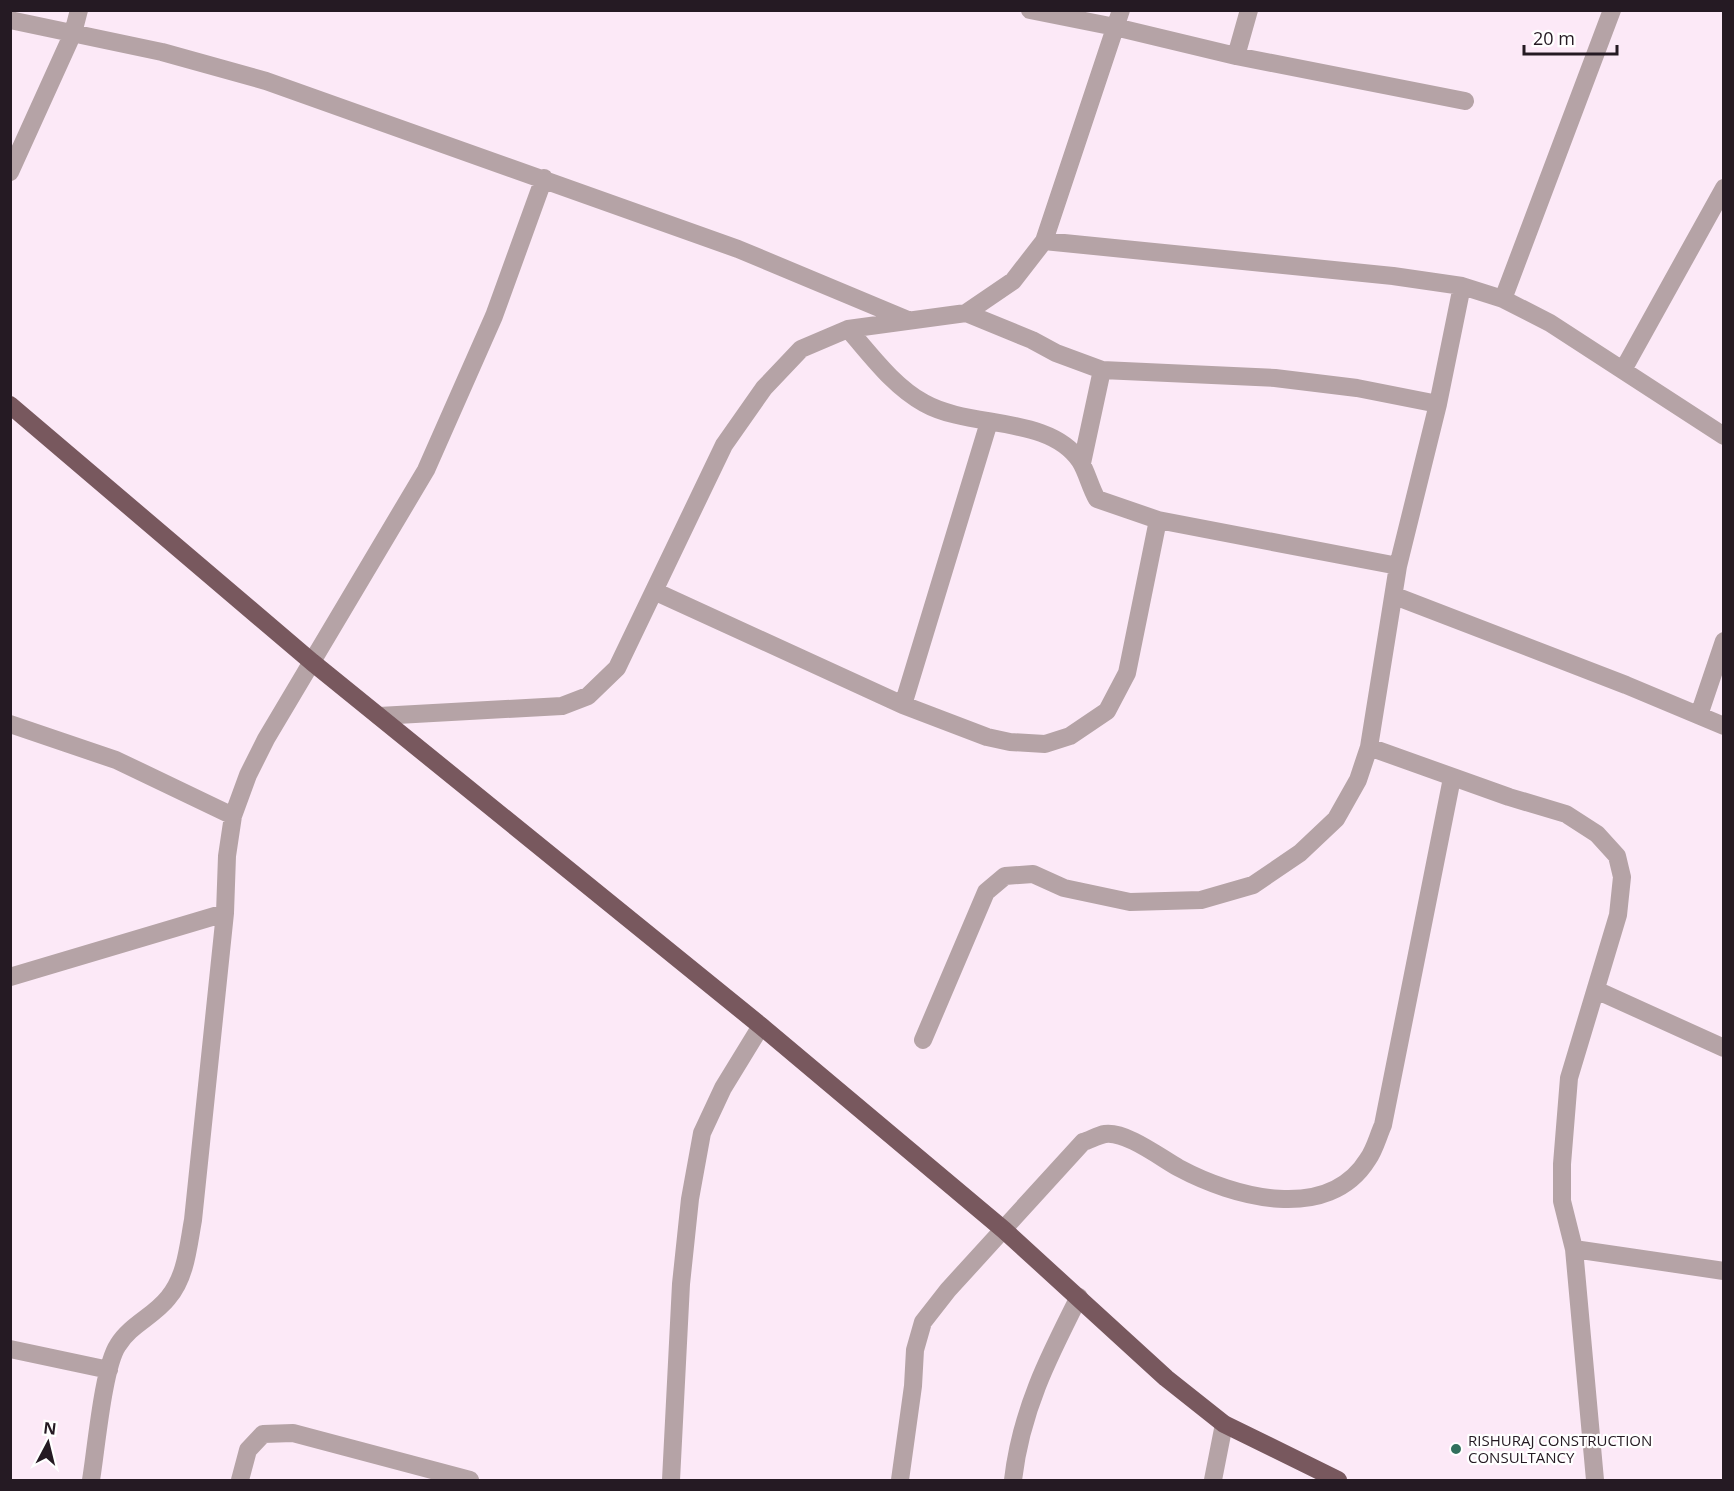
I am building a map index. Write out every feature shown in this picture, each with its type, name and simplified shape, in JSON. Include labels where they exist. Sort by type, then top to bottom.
[{"type":"highway","points":[[10,405],[312,662],[761,1026],[1004,1230],[1079,1297],[1126,1344],[1224,1424],[1338,1480]]},
{"type":"street","points":[[10,172],[73,33],[79,10]]},
{"type":"street","points":[[1030,10],[1118,19],[1236,56],[1465,101]]},
{"type":"street","points":[[1236,56],[1249,10]]},
{"type":"street","points":[[1503,299],[1612,10]]},
{"type":"street","points":[[379,716],[562,706],[588,696],[617,668],[724,445],[764,388],[801,349],[848,329],[966,312],[1013,281],[1044,241],[1118,19]]},
{"type":"street","points":[[10,20],[162,52],[266,81],[389,126],[544,178],[738,249],[908,320]]},
{"type":"street","points":[[91,1480],[109,1370],[117,1346],[136,1325],[168,1299],[185,1268],[194,1209],[225,913],[227,856],[234,816],[248,775],[266,739],[426,470],[494,316],[544,178]]},
{"type":"street","points":[[1623,370],[1724,188]]},
{"type":"street","points":[[1044,241],[1393,276],[1462,286],[1503,299],[1550,323],[1724,436]]},
{"type":"street","points":[[923,1040],[986,892],[1005,876],[1033,874],[1064,888],[1130,902],[1201,900],[1253,885],[1300,853],[1336,819],[1358,780],[1369,747],[1398,566],[1438,404],[1462,286]]},
{"type":"street","points":[[966,312],[1066,357],[1102,370],[1275,378],[1357,388],[1438,404]]},
{"type":"street","points":[[848,329],[898,384],[924,403],[958,416],[1041,433],[1066,444],[1082,463],[1088,483],[1097,499],[1158,519],[1398,566]]},
{"type":"street","points":[[1082,463],[1102,370]]},
{"type":"street","points":[[903,705],[989,422]]},
{"type":"street","points":[[654,591],[903,705],[987,737],[1010,742],[1045,744],[1070,736],[1107,711],[1127,673],[1158,519]]},
{"type":"street","points":[[1395,596],[1724,726]]},
{"type":"street","points":[[1699,715],[1724,641]]},
{"type":"street","points":[[10,724],[116,760],[234,816]]},
{"type":"street","points":[[1369,747],[1452,778],[1566,814],[1598,834],[1617,855],[1622,877],[1618,915],[1569,1078],[1564,1125],[1562,1201],[1574,1249],[1595,1480]]},
{"type":"street","points":[[900,1480],[913,1386],[915,1350],[923,1322],[948,1290],[1083,1142],[1106,1134],[1133,1141],[1181,1169],[1223,1188],[1250,1196],[1285,1199],[1320,1195],[1348,1180],[1368,1160],[1383,1125],[1452,778]]},
{"type":"street","points":[[10,977],[225,913]]},
{"type":"street","points":[[1596,990],[1724,1048]]},
{"type":"street","points":[[671,1480],[681,1284],[690,1199],[702,1133],[723,1088],[761,1026]]},
{"type":"street","points":[[1574,1249],[1724,1271]]},
{"type":"street","points":[[1013,1480],[1025,1416],[1038,1380],[1079,1297]]},
{"type":"street","points":[[10,1349],[109,1370]]},
{"type":"street","points":[[1213,1480],[1224,1424]]},
{"type":"street","points":[[240,1480],[248,1450],[264,1434],[293,1433],[470,1480]]},
{"type":"place","name":"RISHURAJ CONSTRUCTION CONSULTANCY","points":[[1456,1449]]}]
